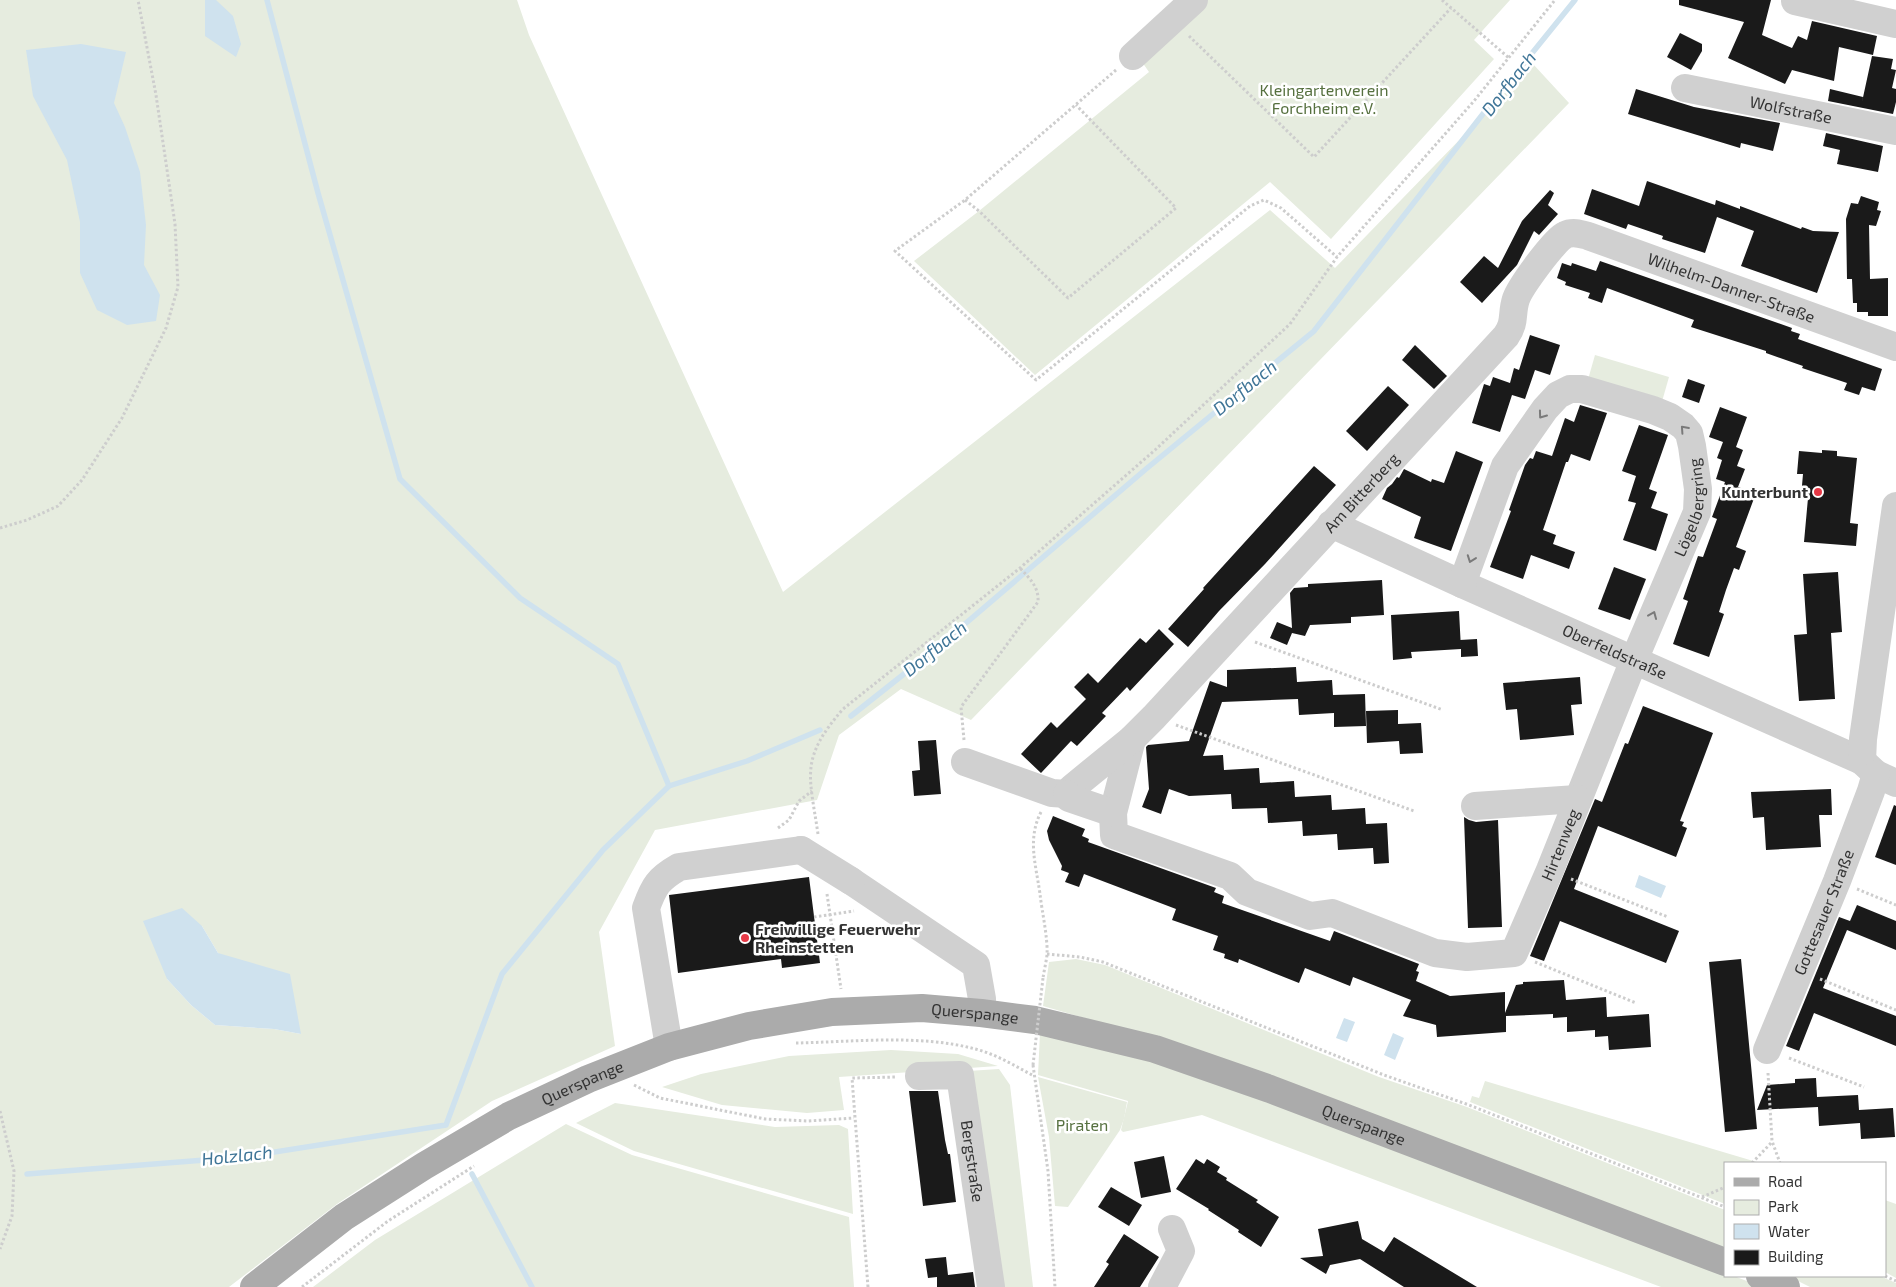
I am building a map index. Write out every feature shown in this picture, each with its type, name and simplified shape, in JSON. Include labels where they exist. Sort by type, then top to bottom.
[{"type":"main road","name":"Querspange","points":[[254,1287],[344,1217],[424,1166],[509,1116],[588,1078],[669,1047],[749,1026],[832,1012],[922,1008],[981,1012],[1035,1020],[1155,1049],[1270,1089],[1724,1262]]},
{"type":"main road","points":[[1762,1277],[1786,1287]]},
{"type":"street","points":[[1133,56],[1194,0]]},
{"type":"street","points":[[1894,0],[1896,11]]},
{"type":"street","points":[[1795,1],[1896,24]]},
{"type":"street","name":"Wolfstraße","points":[[1686,88],[1896,132]]},
{"type":"street","name":"Wilhelm-Danner-Straße","points":[[1567,234],[1577,233],[1588,236],[1896,346]]},
{"type":"street","name":"Am Bitterberg","points":[[1067,794],[1132,739],[1154,717],[1506,336],[1514,322],[1514,308],[1520,291],[1552,245],[1559,238],[1567,234]]},
{"type":"street","name":"Lögelbergring","points":[[1462,584],[1505,466],[1558,395],[1570,389],[1582,389],[1653,410],[1683,426],[1689,433],[1698,489],[1698,503],[1692,524],[1634,660]]},
{"type":"street","name":"Gottesauer Straße","points":[[1767,1050],[1837,881],[1878,773],[1863,739],[1896,506]]},
{"type":"street","name":"Oberfeldstraße","points":[[1331,524],[1634,660],[1878,773]]},
{"type":"street","name":"Hirtenweg","points":[[1514,953],[1550,870],[1634,660]]},
{"type":"street","points":[[1132,739],[1113,813],[1114,835],[1230,876],[1247,892],[1301,913],[1310,916],[1332,913],[1435,953],[1467,957],[1514,953]]},
{"type":"street","points":[[965,762],[1052,793],[1067,794],[1069,798],[1113,813]]},
{"type":"street","points":[[1475,806],[1577,799]]},
{"type":"street","points":[[669,1047],[646,908],[652,892],[663,876],[679,868],[810,845],[839,886],[976,965],[982,999],[981,1012]]},
{"type":"street","name":"Bergstraße","points":[[919,1076],[960,1075],[991,1287]]},
{"type":"street","points":[[1162,1287],[1181,1251],[1172,1229]]},
{"type":"path","points":[[0,528],[27,520],[58,506],[82,480],[126,410],[166,328],[178,287],[173,215],[156,95],[138,0]]},
{"type":"path","points":[[1442,0],[1509,58]]},
{"type":"path","points":[[810,845],[812,791],[810,764],[826,729],[844,709],[1021,569],[1155,450],[1290,324],[1337,256],[1474,101],[1555,0]]},
{"type":"path","points":[[1174,19],[1314,157],[1451,8]]},
{"type":"path","points":[[1133,56],[965,200],[895,251],[1036,380],[1250,206],[1264,200],[1281,208],[1337,256]]},
{"type":"path","points":[[965,200],[979,211],[1068,298],[1176,208],[1076,105]]},
{"type":"path","points":[[965,762],[961,707],[1038,602],[1038,592],[1032,581],[1021,569]]},
{"type":"path","points":[[1231,633],[1443,710]]},
{"type":"path","points":[[1154,717],[1414,812]]},
{"type":"path","points":[[774,830],[789,820],[799,801],[812,791]]},
{"type":"path","points":[[1055,1287],[1048,1171],[1033,1065],[1047,954],[1032,839],[1040,812],[1049,802],[1067,794]]},
{"type":"path","points":[[1550,870],[1668,918]]},
{"type":"path","points":[[1837,881],[1896,905]]},
{"type":"path","points":[[839,886],[842,994]]},
{"type":"path","points":[[814,917],[854,911]]},
{"type":"path","points":[[1514,953],[1636,1003]]},
{"type":"path","points":[[1047,954],[1080,957],[1103,962],[1384,1075],[1469,1105],[1724,1207]]},
{"type":"path","points":[[1800,970],[1896,1010]]},
{"type":"path","points":[[796,1044],[908,1041],[954,1044],[998,1057],[1034,1076]]},
{"type":"path","points":[[1780,1162],[1772,1141],[1767,1050],[1864,1087]]},
{"type":"path","points":[[868,1287],[852,1078],[919,1076]]},
{"type":"path","points":[[640,1081],[631,1084],[660,1098],[765,1119],[808,1121],[854,1118]]},
{"type":"path","points":[[0,1111],[14,1171],[12,1216],[0,1248]]},
{"type":"path","points":[[1753,1162],[1772,1141]]},
{"type":"path","points":[[302,1287],[388,1222],[480,1162]]},
{"type":"path","points":[[1702,1197],[1724,1187]]},
{"type":"green space","points":[[0,0],[517,0],[529,35],[783,592],[1270,210],[1335,268],[1533,64],[1569,103],[971,720],[901,689],[839,735],[817,800],[655,830],[599,932],[615,1046],[492,1101],[337,1204],[229,1287],[0,1287]],"holes":[[[202,926],[218,953],[301,1034],[274,1029],[215,1025],[191,1005],[167,979]]]},
{"type":"green space","name":"Kleingartenverein Forchheim e.V.","points":[[1205,0],[1510,0],[1474,40],[1494,59],[1331,239],[1270,182],[1035,375],[914,261],[979,211],[1149,72],[1140,59]]},
{"type":"green space","points":[[1595,355],[1669,377],[1661,405],[1587,383]]},
{"type":"green space","points":[[1076,959],[1105,965],[1379,1077],[1467,1107],[1724,1210],[1724,1249],[1160,1040],[1043,1006],[1049,962]]},
{"type":"green space","points":[[1040,1033],[1180,1067],[1724,1272],[1724,1277],[1737,1277],[1762,1287],[1661,1287],[1202,1115],[1123,1132],[1121,1130],[1128,1101],[1038,1075]]},
{"type":"green space","points":[[891,1050],[958,1054],[998,1066],[839,1077],[844,1110],[807,1113],[722,1105],[662,1087],[701,1074],[789,1056]]},
{"type":"green space","points":[[999,1069],[1010,1085],[1033,1287],[1002,1287],[968,1071]]},
{"type":"green space","name":"Piraten","points":[[1038,1077],[1127,1102],[1120,1130],[1068,1207],[1055,1206],[1049,1137]]},
{"type":"green space","points":[[1485,1081],[1757,1162],[1724,1162],[1724,1204],[1470,1102],[1472,1096],[1479,1098]]},
{"type":"green space","points":[[615,1103],[775,1127],[839,1125],[848,1129],[853,1214],[634,1151],[576,1123]]},
{"type":"green space","points":[[566,1124],[632,1155],[849,1217],[854,1287],[313,1287],[375,1240]]},
{"type":"green space","points":[[1886,1200],[1896,1204],[1896,1278],[1886,1273]]},
{"type":"green space","points":[[1790,1277],[1882,1277],[1896,1283],[1896,1287],[1810,1287]]},
{"type":"water","points":[[205,0],[216,0],[233,16],[241,44],[236,57],[205,36]]},
{"type":"water","points":[[81,44],[126,52],[114,103],[125,127],[140,172],[146,225],[144,265],[160,295],[156,321],[127,325],[97,310],[80,273],[80,222],[67,160],[33,96],[26,50]]},
{"type":"water","points":[[1639,875],[1666,886],[1661,898],[1635,887]]},
{"type":"water","points":[[182,908],[202,926],[218,953],[290,974],[301,1034],[274,1029],[215,1025],[191,1005],[167,979],[143,921]]},
{"type":"water","points":[[1344,1018],[1355,1022],[1347,1042],[1336,1038]]},
{"type":"water","points":[[1393,1033],[1404,1038],[1395,1060],[1384,1055]]},
{"type":"building","points":[[1679,0],[1771,0],[1762,35],[1792,48],[1798,36],[1807,40],[1812,21],[1877,36],[1873,55],[1839,47],[1834,81],[1792,70],[1785,84],[1728,58],[1744,22],[1679,5]]},
{"type":"building","points":[[1680,33],[1702,44],[1702,51],[1691,70],[1667,57]]},
{"type":"building","points":[[1872,56],[1893,59],[1891,69],[1896,70],[1892,88],[1896,89],[1896,102],[1893,114],[1828,101],[1830,89],[1863,97],[1862,102]]},
{"type":"building","points":[[1636,89],[1694,107],[1780,123],[1773,151],[1741,143],[1740,148],[1628,114]]},
{"type":"building","points":[[1826,133],[1883,146],[1878,172],[1837,164],[1840,150],[1823,146]]},
{"type":"building","points":[[1647,181],[1715,205],[1716,200],[1740,209],[1740,206],[1801,229],[1802,227],[1813,231],[1839,232],[1817,293],[1741,266],[1754,231],[1717,217],[1705,253],[1662,239],[1663,236],[1628,224],[1626,229],[1584,214],[1592,189],[1639,206]]},
{"type":"building","points":[[1550,190],[1554,193],[1548,205],[1558,214],[1539,235],[1534,231],[1517,265],[1482,303],[1460,282],[1484,256],[1498,268],[1522,221]]},
{"type":"building","points":[[1861,196],[1879,202],[1877,210],[1881,211],[1876,226],[1869,225],[1870,279],[1888,278],[1888,316],[1868,316],[1868,312],[1857,312],[1857,303],[1853,303],[1852,279],[1847,279],[1846,219],[1851,203],[1858,204]]},
{"type":"building","points":[[1600,261],[1792,328],[1791,331],[1800,334],[1798,339],[1882,369],[1875,391],[1862,387],[1859,395],[1844,390],[1847,383],[1802,368],[1803,366],[1766,353],[1766,351],[1691,327],[1694,320],[1607,288],[1602,303],[1588,298],[1590,293],[1565,285],[1566,282],[1557,278],[1562,263],[1571,266],[1572,263],[1596,271]]},
{"type":"building","points":[[1530,335],[1560,345],[1550,375],[1535,370],[1525,399],[1512,395],[1500,432],[1472,423],[1484,384],[1490,386],[1493,377],[1510,383],[1514,368],[1519,370]]},
{"type":"building","points":[[1415,345],[1447,376],[1434,389],[1402,360]]},
{"type":"building","points":[[1688,379],[1705,385],[1699,403],[1682,397]]},
{"type":"building","points":[[1388,386],[1409,405],[1367,451],[1346,431]]},
{"type":"building","points":[[1580,405],[1607,413],[1590,461],[1571,454],[1568,462],[1566,462],[1543,530],[1556,535],[1553,544],[1575,552],[1569,569],[1531,555],[1523,579],[1490,567],[1511,511],[1509,510],[1525,465],[1530,458],[1533,459],[1536,451],[1552,456],[1565,418],[1574,422]]},
{"type":"building","points":[[1720,407],[1747,417],[1736,447],[1743,450],[1737,466],[1745,469],[1738,487],[1756,493],[1736,547],[1746,551],[1739,570],[1734,568],[1726,590],[1719,612],[1724,614],[1709,657],[1673,644],[1688,601],[1683,599],[1698,556],[1703,557],[1717,519],[1712,517],[1725,482],[1716,479],[1722,460],[1717,458],[1723,442],[1709,437]]},
{"type":"building","points":[[1639,425],[1668,435],[1649,489],[1657,492],[1651,508],[1668,514],[1656,551],[1623,540],[1636,503],[1628,501],[1636,476],[1622,471]]},
{"type":"building","points":[[1822,450],[1837,451],[1837,456],[1857,458],[1850,523],[1858,524],[1856,546],[1804,542],[1808,498],[1801,497],[1803,474],[1797,474],[1799,451],[1822,453]]},
{"type":"building","points":[[1456,451],[1483,462],[1451,551],[1414,538],[1421,517],[1382,499],[1387,488],[1397,477],[1399,478],[1404,469],[1431,482],[1432,479],[1444,483]]},
{"type":"building","points":[[1314,466],[1336,485],[1188,647],[1168,629]]},
{"type":"building","points":[[1614,567],[1646,579],[1630,620],[1598,609]]},
{"type":"building","points":[[1838,572],[1842,632],[1831,633],[1835,699],[1799,701],[1794,635],[1807,634],[1803,574]]},
{"type":"building","points":[[1382,580],[1384,615],[1351,617],[1351,623],[1310,625],[1305,636],[1292,633],[1287,645],[1270,638],[1277,622],[1292,628],[1290,593],[1294,588],[1308,587],[1308,584]]},
{"type":"building","points":[[1459,611],[1461,640],[1477,639],[1478,656],[1461,657],[1461,649],[1411,652],[1412,658],[1393,660],[1391,615]]},
{"type":"building","points":[[1159,629],[1174,644],[1130,691],[1127,687],[1102,713],[1106,716],[1077,746],[1071,741],[1041,773],[1021,754],[1051,722],[1057,728],[1086,699],[1074,687],[1088,673],[1098,683],[1140,638],[1146,643]]},
{"type":"building","points":[[1296,667],[1297,682],[1332,680],[1333,695],[1365,694],[1366,726],[1334,727],[1334,713],[1299,715],[1298,699],[1222,702],[1203,756],[1223,755],[1224,770],[1259,768],[1260,783],[1294,781],[1295,797],[1331,795],[1332,810],[1365,808],[1366,824],[1387,823],[1389,863],[1374,864],[1373,848],[1338,850],[1337,834],[1303,836],[1302,821],[1268,823],[1267,808],[1232,809],[1231,794],[1189,796],[1169,789],[1161,814],[1142,807],[1149,789],[1146,747],[1148,745],[1189,741],[1210,681],[1227,687],[1227,670]]},
{"type":"building","points":[[1580,677],[1582,704],[1571,705],[1574,735],[1520,740],[1517,709],[1506,710],[1503,683]]},
{"type":"building","points":[[1643,706],[1713,733],[1680,821],[1684,822],[1682,826],[1687,828],[1676,857],[1598,826],[1574,889],[1679,931],[1666,963],[1560,921],[1544,961],[1530,956],[1595,799],[1602,802],[1625,743],[1628,744]]},
{"type":"building","points":[[1398,710],[1398,724],[1421,723],[1423,753],[1400,754],[1399,741],[1367,743],[1366,711]]},
{"type":"building","points":[[936,740],[941,794],[914,796],[912,771],[920,770],[918,741]]},
{"type":"building","points":[[1831,789],[1832,815],[1819,815],[1821,847],[1766,850],[1764,817],[1753,818],[1751,792]]},
{"type":"building","points":[[1894,805],[1896,806],[1896,865],[1875,857]]},
{"type":"building","points":[[1053,816],[1085,829],[1082,836],[1089,839],[1088,842],[1216,888],[1214,892],[1224,896],[1222,903],[1330,941],[1334,931],[1419,964],[1416,971],[1419,972],[1416,981],[1450,996],[1505,992],[1505,1013],[1516,985],[1523,984],[1523,982],[1564,980],[1566,1000],[1606,997],[1607,1017],[1649,1014],[1651,1047],[1609,1050],[1608,1036],[1595,1037],[1595,1030],[1567,1032],[1567,1017],[1553,1018],[1553,1014],[1506,1016],[1506,1032],[1437,1037],[1436,1025],[1403,1016],[1411,1000],[1353,977],[1350,986],[1305,968],[1299,983],[1239,959],[1238,963],[1224,958],[1225,954],[1213,950],[1218,936],[1172,920],[1176,909],[1084,874],[1079,887],[1065,882],[1069,873],[1061,870],[1062,866],[1049,840],[1047,831]]},
{"type":"building","points":[[1464,817],[1476,822],[1498,820],[1502,927],[1468,928]]},
{"type":"building","name":"Freiwillige Feuerwehr Rheinstetten","points":[[809,877],[820,963],[782,968],[781,959],[678,973],[669,895]]},
{"type":"building","points":[[1857,905],[1896,921],[1896,950],[1847,930],[1823,988],[1896,1016],[1896,1046],[1814,1013],[1799,1051],[1786,1046],[1839,917],[1850,921]]},
{"type":"building","points":[[1741,959],[1757,1129],[1725,1132],[1709,962]]},
{"type":"building","points":[[1816,1078],[1817,1097],[1858,1095],[1859,1110],[1893,1108],[1895,1137],[1861,1139],[1860,1123],[1819,1126],[1818,1107],[1757,1110],[1767,1085],[1795,1083],[1795,1079]]},
{"type":"building","points":[[909,1091],[938,1091],[945,1140],[948,1154],[950,1154],[956,1202],[923,1206]]},
{"type":"building","points":[[1164,1156],[1171,1192],[1141,1198],[1134,1162]]},
{"type":"building","points":[[1196,1159],[1204,1164],[1207,1159],[1220,1167],[1217,1172],[1227,1178],[1226,1180],[1258,1200],[1256,1202],[1279,1217],[1261,1247],[1209,1209],[1176,1189]]},
{"type":"building","points":[[1111,1187],[1142,1205],[1129,1226],[1098,1207]]},
{"type":"building","points":[[1358,1221],[1362,1239],[1384,1252],[1394,1237],[1477,1287],[1404,1287],[1360,1259],[1330,1265],[1326,1274],[1300,1258],[1323,1256],[1318,1229]]},
{"type":"building","points":[[1124,1234],[1159,1257],[1140,1287],[1094,1287],[1109,1264],[1106,1262]]},
{"type":"building","points":[[946,1257],[948,1275],[973,1272],[975,1287],[937,1287],[937,1277],[928,1278],[925,1259]]},
{"type":"waterway","points":[[267,0],[318,193],[400,479],[520,598],[618,664],[669,786]]},
{"type":"waterway","name":"Dorfbach","points":[[851,716],[938,647],[1146,469],[1314,331],[1486,110],[1575,0]]},
{"type":"waterway","name":"Holzlach","points":[[27,1174],[243,1157],[446,1125],[502,974],[603,850],[669,786],[747,761],[820,730]]},
{"type":"waterway","points":[[472,1174],[532,1287]]},
{"type":"place","name":"Kunterbunt","points":[[1818,492]]},
{"type":"place","name":"Freiwillige Feuerwehr Rheinstetten","points":[[745,938]]}]
